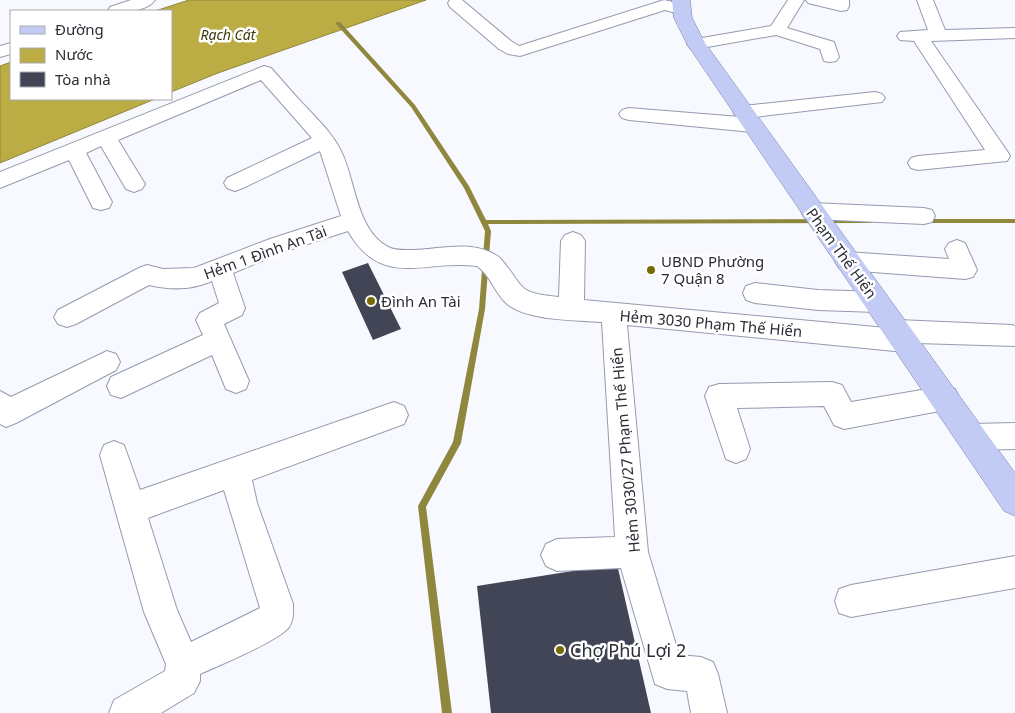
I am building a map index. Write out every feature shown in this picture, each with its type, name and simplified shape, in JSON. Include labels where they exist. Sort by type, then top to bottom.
[{"type":"main road","name":"Phạm Thế Hiển","points":[[681,4],[684,24],[696,44],[1015,500]]},
{"type":"street","points":[[119,10],[147,0]]},
{"type":"street","points":[[777,30],[796,0]]},
{"type":"street","points":[[814,0],[841,6],[841,0]]},
{"type":"street","points":[[925,0],[920,36],[1008,157]]},
{"type":"street","points":[[456,3],[505,45],[514,50],[520,50],[664,5],[681,4]]},
{"type":"street","points":[[696,44],[777,30],[828,46],[830,57]]},
{"type":"street","points":[[920,36],[1015,33]]},
{"type":"street","points":[[0,180],[264,72],[325,140],[334,158],[353,221]]},
{"type":"street","points":[[629,114],[747,118],[875,98]]},
{"type":"street","points":[[106,137],[134,184]]},
{"type":"street","points":[[235,182],[325,140]]},
{"type":"street","points":[[74,150],[101,202]]},
{"type":"street","points":[[918,163],[1008,157]]},
{"type":"street","points":[[818,220],[924,216]]},
{"type":"street","name":"Hẻm 3030 Phạm Thế Hiển","points":[[353,221],[373,250],[384,256],[395,258],[466,255],[482,258],[492,265],[518,299],[532,305],[614,314],[902,336],[1012,336]]},
{"type":"street","name":"Hẻm 1 Đình An Tài","points":[[67,317],[147,275],[163,279],[195,278],[278,244],[353,221]]},
{"type":"street","points":[[571,310],[573,241]]},
{"type":"street","points":[[847,261],[965,270],[958,249]]},
{"type":"street","points":[[219,268],[233,308],[208,320],[236,381]]},
{"type":"street","points":[[755,293],[818,300],[877,302]]},
{"type":"street","name":"Hẻm 3030/27 Phạm Thế Hiển","points":[[614,314],[632,552],[667,672],[700,674],[710,713]]},
{"type":"street","points":[[121,386],[218,340]]},
{"type":"street","points":[[0,404],[6,414],[107,362]]},
{"type":"street","points":[[736,449],[719,396],[832,394],[844,416],[945,398]]},
{"type":"street","points":[[130,509],[394,415]]},
{"type":"street","points":[[972,437],[1015,436]]},
{"type":"street","points":[[114,455],[161,612],[183,664],[182,681],[128,713]]},
{"type":"street","points":[[183,664],[273,620],[278,612],[265,567],[242,503],[235,472]]},
{"type":"street","points":[[557,555],[632,552]]},
{"type":"street","points":[[851,601],[1015,572]]},
{"type":"water","name":"Rạch Cát","points":[[189,0],[426,0],[218,73],[172,92],[172,10],[158,10]]},
{"type":"water","points":[[10,62],[10,100],[153,100],[0,163],[0,66]]},
{"type":"building","name":"Đình An Tài","points":[[368,263],[401,329],[373,340],[342,272]]},
{"type":"building","name":"Chợ Phú Lợi 2","points":[[617,564],[651,713],[491,713],[477,586]]},
{"type":"waterway","points":[[338,23],[413,106],[467,187],[488,231],[482,309],[457,443],[422,506],[447,713]]},
{"type":"waterway","points":[[484,222],[871,221]]},
{"type":"waterway","points":[[924,221],[1015,221]]},
{"type":"place","name":"UBND Phường 7 Quận 8","points":[[651,270]]},
{"type":"place","name":"Đình An Tài","points":[[371,301]]},
{"type":"place","name":"Chợ Phú Lợi 2","points":[[560,650]]}]
